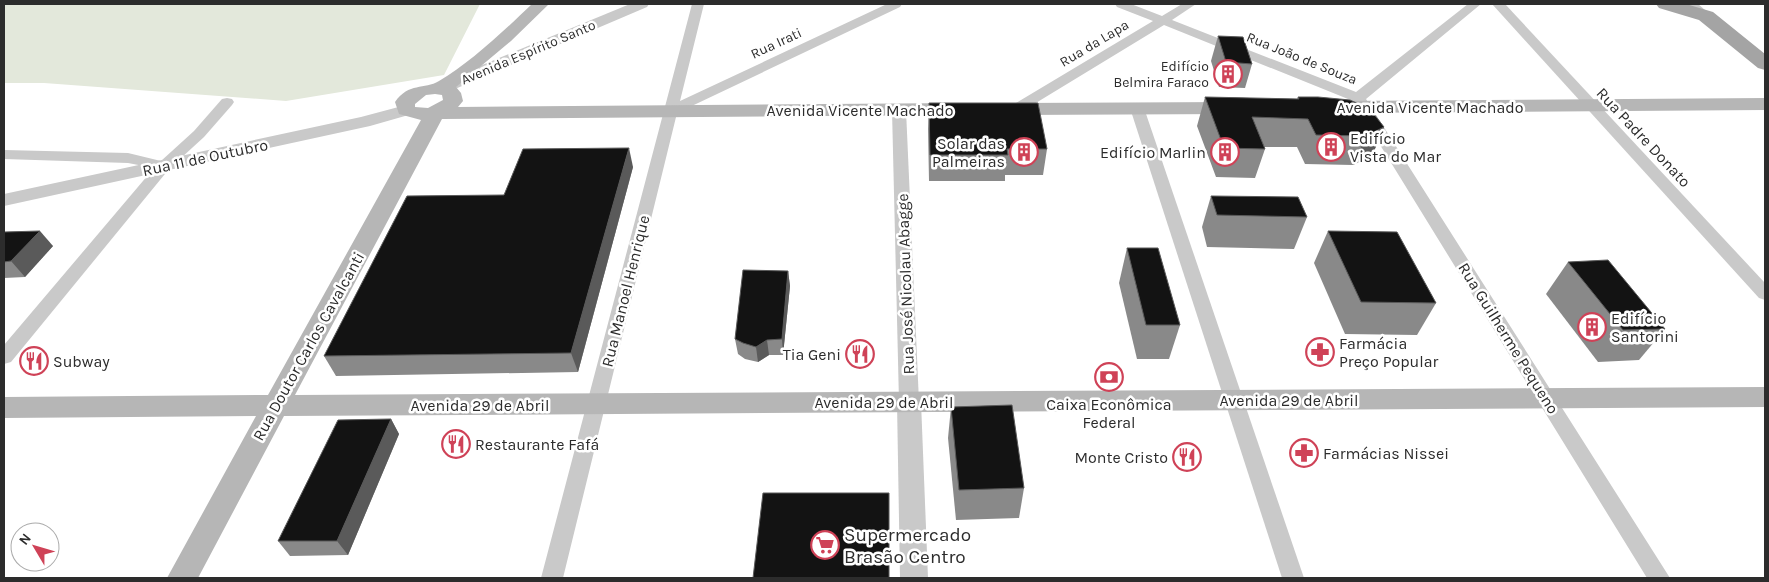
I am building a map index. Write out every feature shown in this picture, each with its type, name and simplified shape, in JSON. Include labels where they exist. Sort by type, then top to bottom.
[{"type":"main road","points":[[442,88],[485,56],[541,4]]},
{"type":"main road","points":[[1666,4],[1699,10],[1765,64]]},
{"type":"main road","points":[[406,110],[405,102],[413,94],[427,89],[442,88],[452,93],[453,101],[443,110],[435,113]]},
{"type":"main road","name":"Avenida Vicente Machado","points":[[1315,107],[1361,102],[1592,106],[1765,104]]},
{"type":"main road","name":"Avenida Vicente Machado","points":[[406,110],[421,115],[435,113],[670,111],[1255,108]]},
{"type":"main road","name":"Rua Doutor Carlos Cavalcanti","points":[[182,578],[435,113]]},
{"type":"main road","name":"Avenida 29 de Abril","points":[[4,407],[1765,397]]},
{"type":"street","name":"Avenida Espírito Santo","points":[[442,88],[642,4]]},
{"type":"street","name":"Rua Manoel Henrique","points":[[552,578],[698,4]]},
{"type":"street","name":"Rua Irati","points":[[670,111],[896,4]]},
{"type":"street","name":"Rua João de Souza","points":[[1121,4],[1361,102]]},
{"type":"street","name":"Rua da Lapa","points":[[1016,109],[1190,4]]},
{"type":"street","points":[[1361,102],[1475,4]]},
{"type":"street","name":"Rua Padre Donato","points":[[1498,4],[1765,294]]},
{"type":"street","points":[[4,357],[164,166],[199,134],[227,102]]},
{"type":"street","name":"Rua Guilherme Pequeno","points":[[1361,102],[1659,578]]},
{"type":"street","points":[[1137,108],[1293,578]]},
{"type":"street","name":"Rua 11 de Outubro","points":[[4,200],[364,122],[406,110]]},
{"type":"street","name":"Rua José Nicolau Abagge","points":[[899,110],[914,578]]},
{"type":"street","points":[[4,154],[128,158],[164,166]]},
{"type":"shaded area","points":[[4,4],[480,4],[444,75],[286,101],[44,83],[4,83]]},
{"type":"building","points":[[1218,36],[1243,37],[1252,64],[1226,62]]},
{"type":"building","points":[[1205,97],[1299,99],[1298,97],[1318,97],[1350,100],[1370,109],[1384,127],[1366,136],[1316,135],[1308,119],[1252,117],[1265,149],[1224,148]]},
{"type":"building","points":[[929,103],[1038,103],[1047,149],[1007,149],[1008,155],[930,155]]},
{"type":"building","points":[[629,148],[571,353],[324,356],[407,196],[504,195],[523,149]]},
{"type":"building","points":[[1211,196],[1298,197],[1307,217],[1217,215]]},
{"type":"building","points":[[40,231],[11,261],[4,262],[4,232]]},
{"type":"building","points":[[1328,231],[1397,232],[1436,303],[1361,302]]},
{"type":"building","points":[[1127,248],[1158,248],[1180,325],[1146,325]]},
{"type":"building","points":[[1608,260],[1665,329],[1623,330],[1568,262]]},
{"type":"building","points":[[743,270],[788,271],[782,339],[767,340],[756,347],[735,339]]},
{"type":"building","points":[[1012,405],[1024,488],[959,490],[951,407]]},
{"type":"building","points":[[391,419],[337,541],[278,541],[338,420]]},
{"type":"building","name":"Supermercado Brasão Centro","points":[[763,493],[889,493],[889,578],[753,578]]},
{"type":"place","name":"Edifício Belmira Faraco","points":[[1228,74]]},
{"type":"place","name":"Edifício Vista do Mar","points":[[1331,147]]},
{"type":"place","name":"Solar das Palmeiras","points":[[1024,152]]},
{"type":"place","name":"Edifício Marlin","points":[[1225,152]]},
{"type":"place","name":"Edifício Santorini","points":[[1592,327]]},
{"type":"place","name":"Farmácia Preço Popular","points":[[1320,352]]},
{"type":"place","name":"Tia Geni","points":[[860,354]]},
{"type":"place","name":"Subway","points":[[34,361]]},
{"type":"place","name":"Caixa Econômica Federal","points":[[1109,377]]},
{"type":"place","name":"Restaurante Fafá","points":[[456,444]]},
{"type":"place","name":"Farmácias Nissei","points":[[1304,453]]},
{"type":"place","name":"Monte Cristo","points":[[1187,457]]},
{"type":"place","name":"Supermercado Brasão Centro","points":[[825,545]]}]
